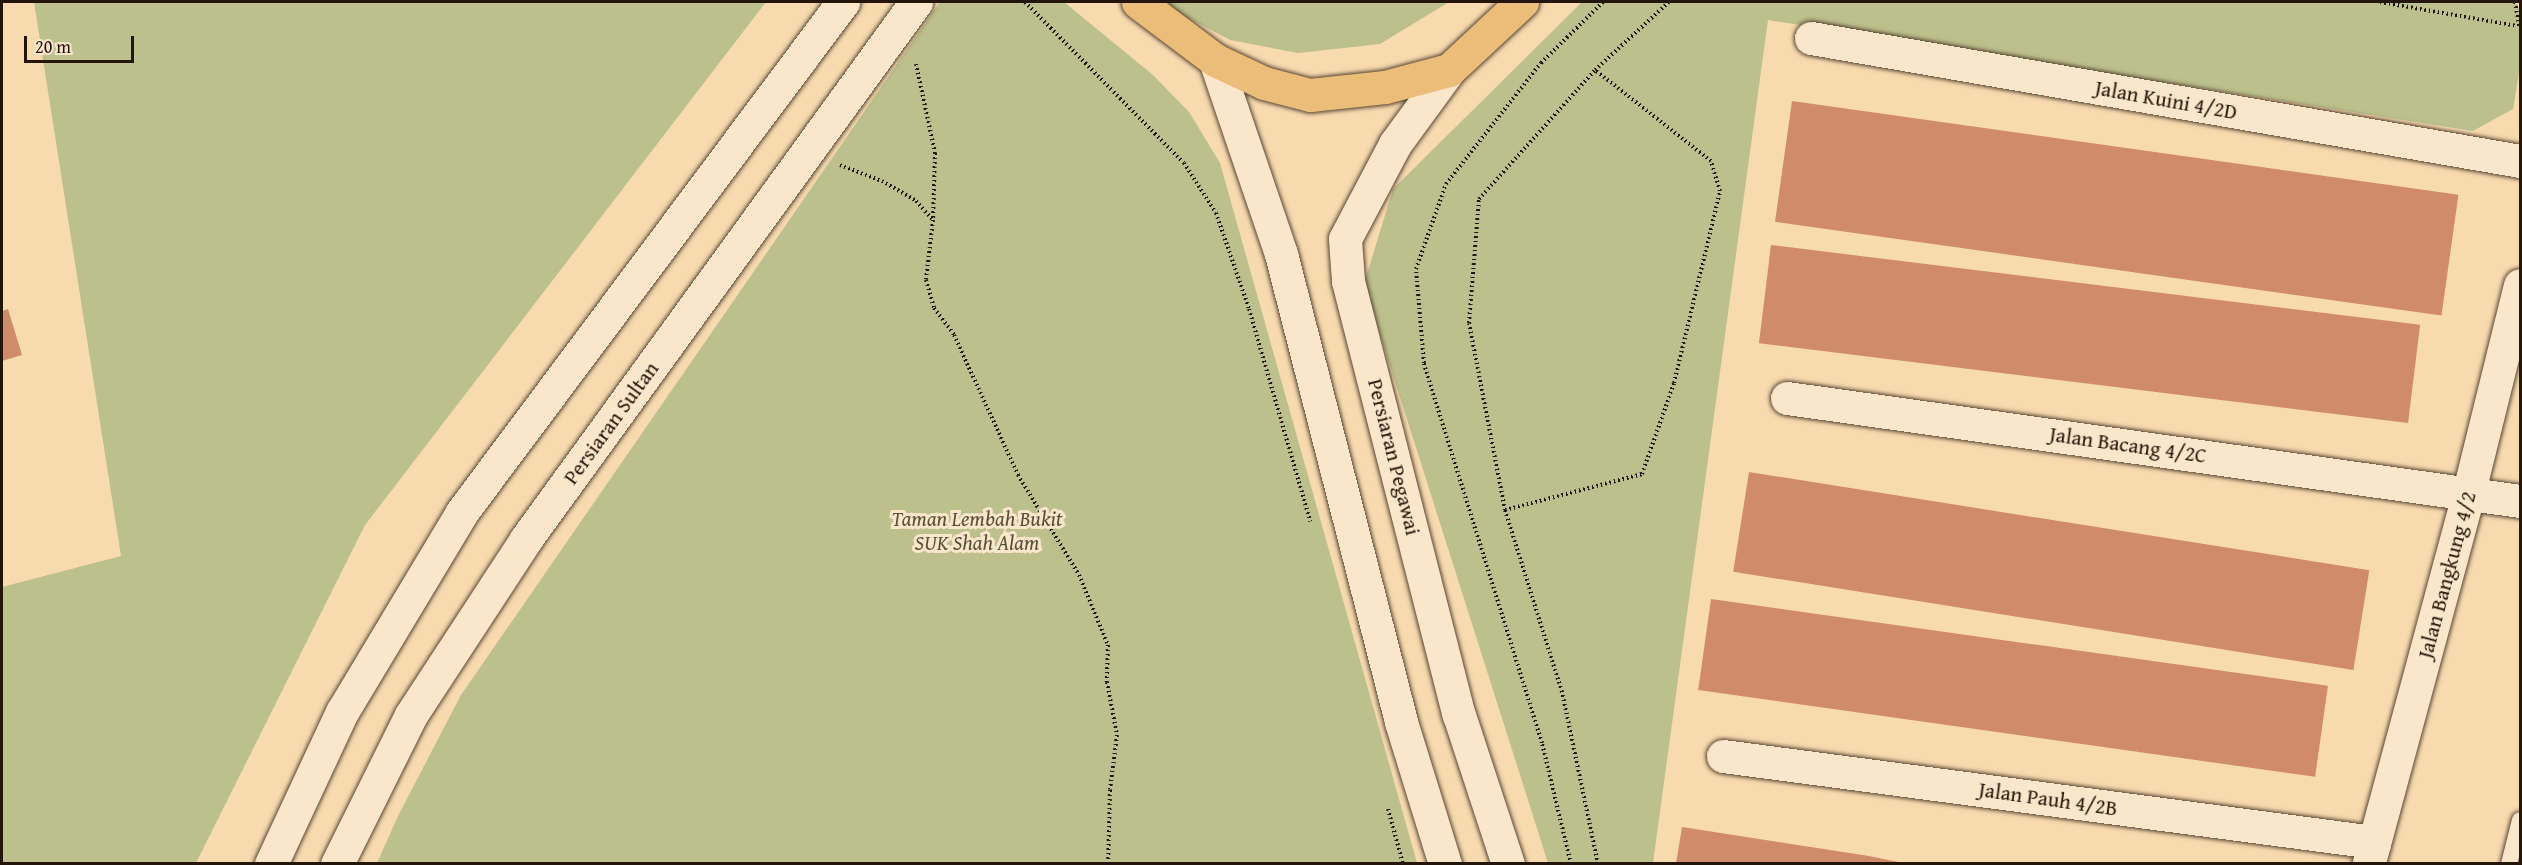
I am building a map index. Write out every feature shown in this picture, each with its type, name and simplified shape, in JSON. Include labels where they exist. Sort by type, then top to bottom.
[{"type":"main road","points":[[1138,2],[1215,60],[1264,83],[1310,95],[1385,87],[1449,70],[1522,2]]},
{"type":"street","points":[[271,864],[342,712],[462,512],[843,2]]},
{"type":"street","name":"Persiaran Sultan","points":[[337,864],[411,715],[519,549],[916,2]]},
{"type":"street","name":"Jalan Kuini 4/2D","points":[[1811,38],[2520,161]]},
{"type":"street","points":[[1215,60],[1281,254],[1401,722],[1445,864]]},
{"type":"street","name":"Persiaran Pegawai","points":[[1449,70],[1395,144],[1345,239],[1348,281],[1459,715],[1508,864]]},
{"type":"street","name":"Jalan Bangkung 4/2","points":[[2371,853],[2469,491],[2520,285]]},
{"type":"street","name":"Jalan Bacang 4/2C","points":[[1787,398],[2469,491],[2520,501]]},
{"type":"street","name":"Jalan Pauh 4/2B","points":[[1723,756],[2371,853]]},
{"type":"lane","points":[[2509,864],[2520,820]]},
{"type":"path","points":[[1025,2],[1184,163],[1216,213],[1249,309],[1314,534]]},
{"type":"path","points":[[1571,864],[1542,743],[1424,363],[1416,269],[1446,184],[1541,63],[1603,2]]},
{"type":"path","points":[[1598,864],[1562,692],[1504,510],[1469,323],[1479,199],[1595,70],[1670,2]]},
{"type":"path","points":[[2380,2],[2519,28],[2516,2]]},
{"type":"path","points":[[916,64],[935,153],[933,220],[926,280],[934,308],[963,353],[1018,475],[1079,576],[1108,645],[1107,682],[1117,735],[1110,790],[1108,864]]},
{"type":"path","points":[[1504,510],[1642,474],[1674,383],[1720,191],[1711,161],[1595,70]]},
{"type":"path","points":[[798,166],[824,161],[855,169],[916,201],[933,220]]},
{"type":"path","points":[[1388,807],[1403,864]]},
{"type":"green space","points":[[34,2],[766,2],[365,525],[196,863],[2,863],[2,587],[121,556]]},
{"type":"green space","name":"Taman Lembah Bukit SUK Shah Alam","points":[[940,2],[1064,2],[1153,75],[1189,112],[1220,163],[1417,863],[377,863],[398,816],[461,695]]},
{"type":"green space","points":[[1158,2],[1449,2],[1380,44],[1298,53],[1230,40]]},
{"type":"green space","points":[[1582,2],[2516,2],[2520,10],[2520,67],[2513,109],[2473,131],[1768,20],[1653,863],[1548,863],[1364,284],[1393,189]]},
{"type":"building","points":[[1792,101],[2458,195],[2441,315],[1775,222]]},
{"type":"building","points":[[1771,245],[2420,325],[2408,423],[1759,343]]},
{"type":"building","points":[[8,309],[22,355],[2,361],[2,311]]},
{"type":"building","points":[[1749,472],[2369,570],[2353,670],[1733,572]]},
{"type":"building","points":[[1711,599],[2328,686],[2315,777],[1698,690]]},
{"type":"building","points":[[1682,827],[1869,856],[1908,864],[1676,864]]}]
